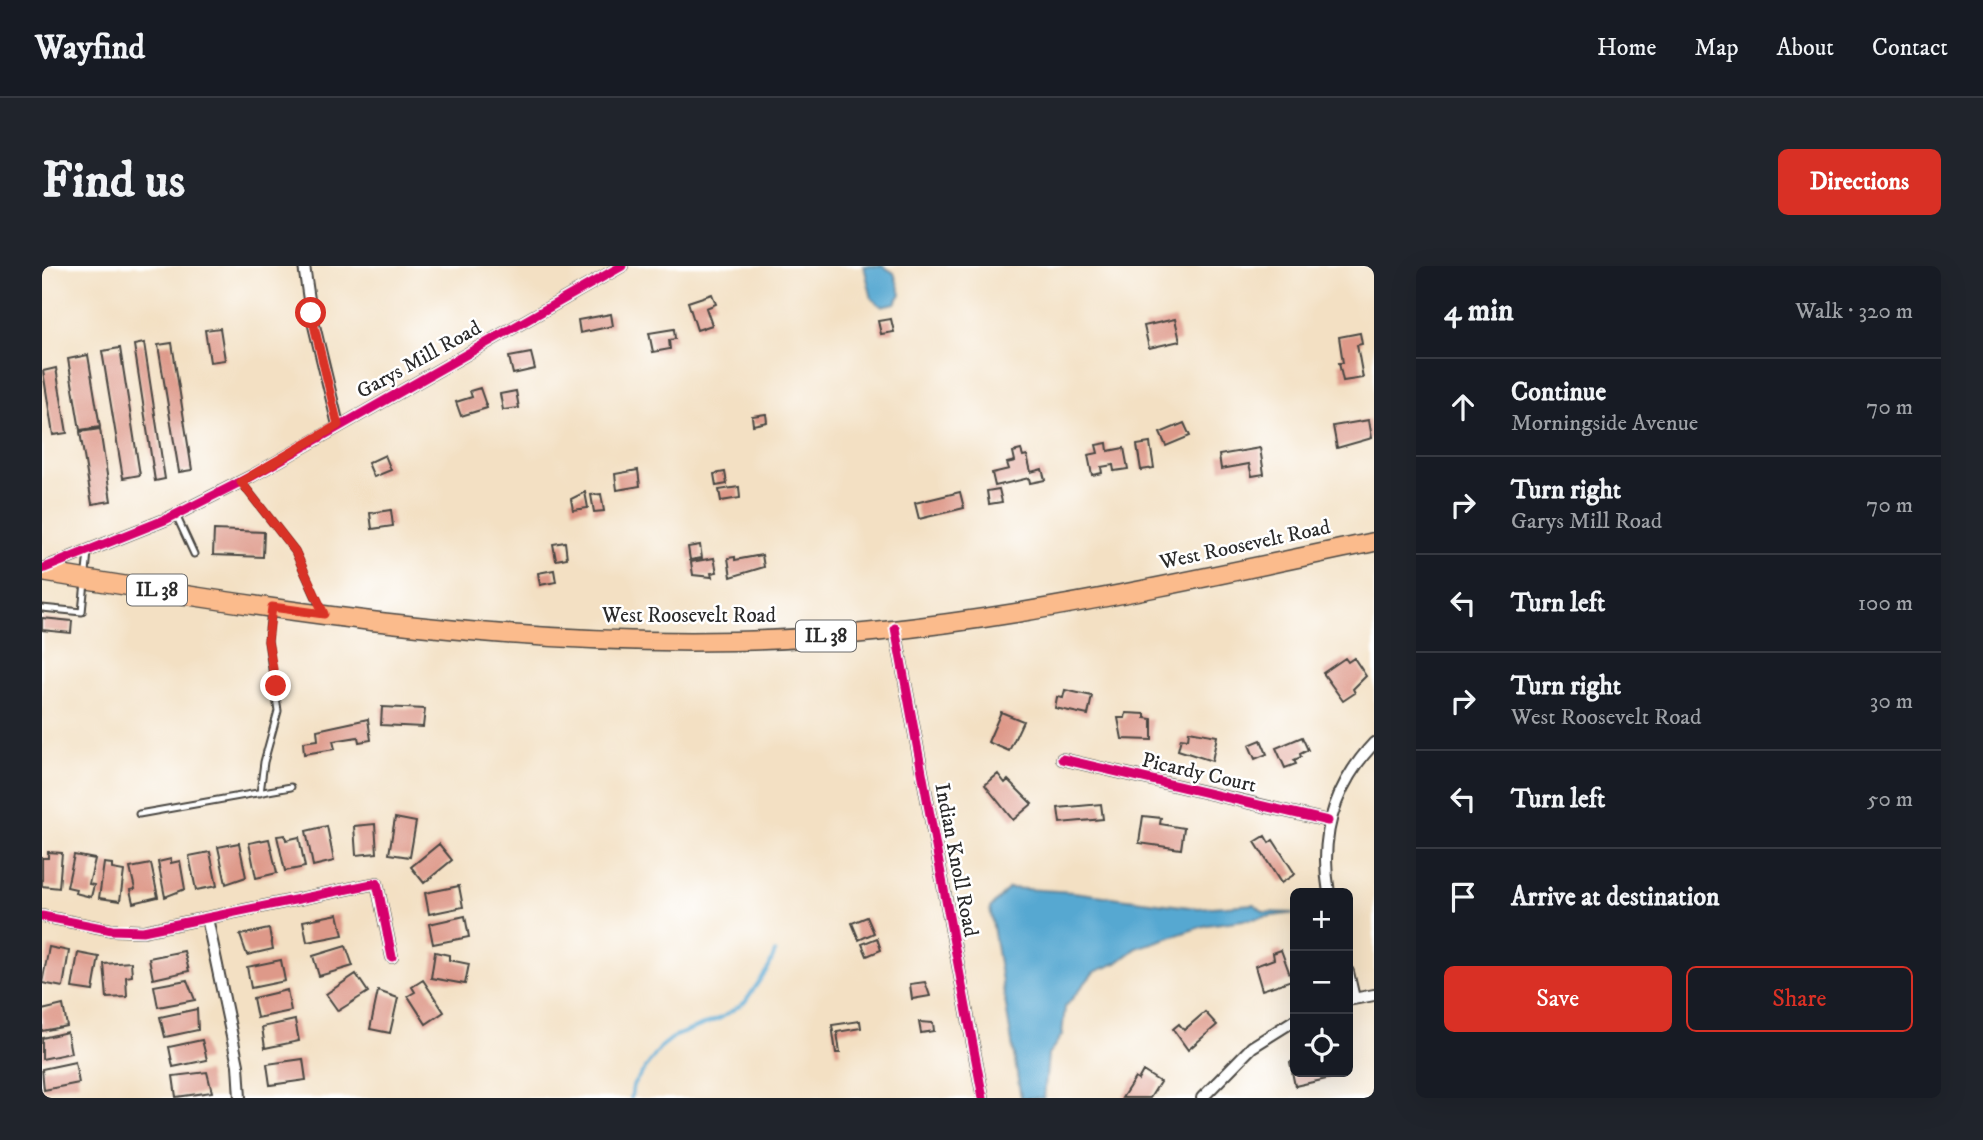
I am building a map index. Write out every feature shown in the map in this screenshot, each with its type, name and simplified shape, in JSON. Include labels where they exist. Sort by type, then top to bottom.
[{"type":"main road","name":"West Roosevelt Road","points":[[42,570],[272,607],[519,636],[733,641],[895,628],[1051,608],[1374,542]]},
{"type":"street","points":[[304,266],[311,313],[338,425]]},
{"type":"street","name":"Garys Mill Road","points":[[42,570],[176,515],[241,482],[622,266]]},
{"type":"street","name":"Indian Knoll Road","points":[[895,628],[984,1098]]},
{"type":"street","points":[[1328,888],[1326,870],[1328,821],[1356,764],[1374,744]]},
{"type":"street","name":"Picardy Court","points":[[1062,759],[1328,821]]},
{"type":"street","points":[[42,916],[129,932],[377,883],[392,957]]},
{"type":"street","points":[[207,918],[238,1065],[240,1098]]},
{"type":"street","points":[[1353,999],[1374,995]]},
{"type":"street","points":[[1202,1098],[1252,1047],[1290,1023]]},
{"type":"lane","points":[[241,482],[295,551],[324,614]]},
{"type":"lane","points":[[176,515],[194,554]]},
{"type":"lane","points":[[42,608],[82,612],[88,552]]},
{"type":"lane","points":[[260,793],[264,762],[278,711],[268,641],[272,607]]},
{"type":"lane","points":[[139,814],[291,787]]},
{"type":"water","points":[[864,266],[883,266],[894,273],[901,294],[895,303],[881,306],[872,299]]},
{"type":"water","points":[[1009,888],[1073,892],[1197,908],[1254,904],[1264,912],[1290,914],[1207,925],[1137,948],[1117,963],[1094,972],[1065,1007],[1062,1035],[1048,1055],[1044,1098],[1021,1098],[990,908]]},
{"type":"building","points":[[712,294],[716,304],[706,308],[712,325],[697,330],[688,302]]},
{"type":"building","points":[[611,314],[613,326],[580,333],[578,320]]},
{"type":"building","points":[[891,319],[894,332],[881,334],[878,321]]},
{"type":"building","points":[[1175,319],[1180,341],[1149,348],[1144,326]]},
{"type":"building","points":[[220,328],[225,360],[210,362],[205,330]]},
{"type":"building","points":[[674,329],[675,339],[669,340],[670,349],[653,352],[649,333]]},
{"type":"building","points":[[1360,333],[1362,344],[1357,345],[1363,378],[1343,381],[1339,363],[1343,363],[1339,337]]},
{"type":"building","points":[[144,343],[165,479],[155,481],[134,345]]},
{"type":"building","points":[[172,343],[192,470],[179,472],[158,345]]},
{"type":"building","points":[[120,348],[140,475],[123,478],[102,351]]},
{"type":"building","points":[[531,353],[535,369],[513,374],[509,357]]},
{"type":"building","points":[[88,355],[100,427],[80,430],[68,359]]},
{"type":"building","points":[[56,368],[67,433],[53,435],[43,371]]},
{"type":"building","points":[[480,388],[487,408],[461,416],[456,402],[472,397],[470,391]]},
{"type":"building","points":[[516,391],[519,408],[503,410],[500,394]]},
{"type":"building","points":[[766,414],[767,422],[753,425],[752,416]]},
{"type":"building","points":[[1369,420],[1372,438],[1337,448],[1333,426]]},
{"type":"building","points":[[1184,423],[1190,436],[1166,446],[1160,433]]},
{"type":"building","points":[[100,429],[111,501],[92,504],[80,432]]},
{"type":"building","points":[[1107,443],[1108,451],[1124,448],[1128,469],[1114,471],[1113,465],[1101,467],[1102,473],[1092,475],[1088,455],[1098,453],[1096,445]]},
{"type":"building","points":[[1150,443],[1154,468],[1141,470],[1137,445]]},
{"type":"building","points":[[1260,448],[1264,474],[1252,476],[1249,464],[1221,469],[1219,455]]},
{"type":"building","points":[[1021,450],[1023,456],[1027,455],[1031,472],[1042,469],[1045,480],[1030,483],[1029,478],[995,486],[992,473],[1009,469],[1007,463],[1015,461],[1013,452]]},
{"type":"building","points":[[385,455],[391,470],[374,477],[368,463]]},
{"type":"building","points":[[638,470],[640,486],[617,490],[615,474]]},
{"type":"building","points":[[725,472],[727,484],[716,486],[714,474]]},
{"type":"building","points":[[739,487],[740,498],[721,501],[719,490]]},
{"type":"building","points":[[999,489],[1002,502],[989,504],[987,491]]},
{"type":"building","points":[[585,492],[588,508],[573,510],[571,499]]},
{"type":"building","points":[[960,492],[964,508],[919,519],[915,503]]},
{"type":"building","points":[[601,494],[604,511],[594,512],[591,495]]},
{"type":"building","points":[[391,510],[393,526],[372,529],[370,513]]},
{"type":"building","points":[[214,530],[264,532],[263,557],[213,555]]},
{"type":"building","points":[[565,542],[567,558],[556,560],[553,544]]},
{"type":"building","points":[[700,545],[702,558],[690,560],[688,547]]},
{"type":"building","points":[[762,555],[764,567],[731,577],[728,558],[735,557],[735,560]]},
{"type":"building","points":[[714,558],[717,572],[711,573],[712,577],[693,575],[691,562]]},
{"type":"building","points":[[554,570],[556,582],[540,585],[538,573]]},
{"type":"building","points":[[42,618],[72,621],[71,633],[42,630]]},
{"type":"building","points":[[1345,658],[1348,662],[1354,658],[1366,676],[1353,689],[1355,693],[1343,701],[1323,673]]},
{"type":"building","points":[[1065,690],[1092,696],[1088,715],[1055,708],[1057,697],[1063,698]]},
{"type":"building","points":[[382,707],[425,709],[423,727],[381,725]]},
{"type":"building","points":[[1001,712],[1023,721],[1009,751],[988,742]]},
{"type":"building","points":[[1126,713],[1145,714],[1145,718],[1152,719],[1152,740],[1122,739],[1118,718],[1125,718]]},
{"type":"building","points":[[368,719],[371,740],[359,742],[358,737],[333,741],[335,749],[304,754],[303,742],[318,740],[317,730]]},
{"type":"building","points":[[1189,731],[1217,736],[1212,761],[1178,750],[1181,738],[1188,739]]},
{"type":"building","points":[[1302,737],[1308,750],[1294,760],[1296,764],[1285,768],[1276,748]]},
{"type":"building","points":[[1261,740],[1267,754],[1255,759],[1249,745]]},
{"type":"building","points":[[998,774],[1005,783],[1008,780],[1032,804],[1013,820],[985,785]]},
{"type":"building","points":[[1101,804],[1103,819],[1060,823],[1058,808]]},
{"type":"building","points":[[1143,816],[1161,818],[1160,824],[1184,828],[1181,849],[1139,843]]},
{"type":"building","points":[[395,818],[416,822],[410,857],[389,854]]},
{"type":"building","points":[[375,824],[377,853],[356,855],[354,826]]},
{"type":"building","points":[[327,826],[334,861],[313,866],[306,831]]},
{"type":"building","points":[[285,835],[286,840],[299,837],[305,867],[285,871],[277,836]]},
{"type":"building","points":[[1265,836],[1269,843],[1273,840],[1295,874],[1281,883],[1255,842]]},
{"type":"building","points":[[269,839],[277,873],[256,878],[249,843]]},
{"type":"building","points":[[239,843],[246,877],[226,884],[218,847]]},
{"type":"building","points":[[439,844],[452,860],[424,883],[411,867]]},
{"type":"building","points":[[48,852],[62,853],[59,888],[42,886],[42,858],[48,858]]},
{"type":"building","points":[[210,852],[217,886],[196,890],[189,856]]},
{"type":"building","points":[[74,855],[95,859],[89,884],[94,885],[91,897],[75,893],[76,889],[67,887]]},
{"type":"building","points":[[171,859],[171,863],[180,861],[185,889],[165,897],[158,862]]},
{"type":"building","points":[[104,863],[112,864],[112,869],[124,871],[120,901],[99,898]]},
{"type":"building","points":[[151,864],[158,897],[133,903],[130,890],[135,889],[130,868]]},
{"type":"building","points":[[459,886],[463,907],[429,914],[425,893]]},
{"type":"building","points":[[338,914],[343,935],[307,942],[303,921]]},
{"type":"building","points":[[465,916],[469,937],[433,944],[429,924]]},
{"type":"building","points":[[867,917],[874,933],[859,940],[852,923]]},
{"type":"building","points":[[269,929],[273,949],[247,955],[240,935]]},
{"type":"building","points":[[877,938],[881,950],[867,956],[862,944]]},
{"type":"building","points":[[346,946],[353,966],[319,976],[313,956]]},
{"type":"building","points":[[49,947],[69,951],[63,987],[42,983]]},
{"type":"building","points":[[1281,950],[1290,981],[1262,990],[1255,966],[1274,959],[1273,953]]},
{"type":"building","points":[[184,951],[189,971],[153,979],[149,958]]},
{"type":"building","points":[[435,952],[449,955],[449,960],[469,964],[465,984],[431,978]]},
{"type":"building","points":[[78,953],[99,957],[93,991],[72,988]]},
{"type":"building","points":[[281,960],[285,981],[251,988],[247,967]]},
{"type":"building","points":[[131,962],[132,976],[126,977],[127,997],[107,998],[104,964]]},
{"type":"building","points":[[356,974],[368,992],[338,1011],[326,994]]},
{"type":"building","points":[[187,980],[195,1000],[158,1007],[154,986]]},
{"type":"building","points":[[423,980],[444,1012],[426,1024],[408,996],[415,992],[412,987]]},
{"type":"building","points":[[925,982],[930,996],[912,999],[910,984]]},
{"type":"building","points":[[287,990],[291,1011],[257,1018],[253,998]]},
{"type":"building","points":[[378,991],[398,998],[390,1033],[370,1029]]},
{"type":"building","points":[[63,1005],[67,1026],[42,1031],[42,1010]]},
{"type":"building","points":[[197,1009],[198,1030],[165,1037],[160,1017]]},
{"type":"building","points":[[1205,1012],[1217,1025],[1188,1050],[1173,1029],[1179,1024],[1184,1030]]},
{"type":"building","points":[[295,1020],[299,1041],[265,1048],[262,1027]]},
{"type":"building","points":[[860,1021],[861,1028],[837,1032],[840,1053],[836,1053],[832,1025]]},
{"type":"building","points":[[919,1022],[933,1023],[934,1031],[921,1033]]},
{"type":"building","points":[[67,1032],[71,1053],[42,1059],[42,1038]]},
{"type":"building","points":[[202,1040],[207,1060],[173,1067],[169,1047]]},
{"type":"building","points":[[303,1059],[306,1080],[270,1085],[267,1064]]},
{"type":"building","points":[[75,1062],[79,1083],[44,1090],[42,1069]]},
{"type":"building","points":[[1143,1071],[1160,1082],[1150,1098],[1122,1098],[1135,1078],[1138,1080]]},
{"type":"building","points":[[207,1072],[212,1092],[176,1097],[173,1076]]},
{"type":"building","points":[[1293,1077],[1336,1077],[1295,1086]]},
{"type":"waterway","points":[[631,1098],[633,1085],[661,1047],[675,1036],[721,1018],[745,1002],[769,967],[775,952]]},
{"type":"cycle path","points":[[42,569],[167,519],[252,476],[622,266]]},
{"type":"cycle path","points":[[895,628],[983,1098]]},
{"type":"cycle path","points":[[1062,759],[1328,821]]},
{"type":"cycle path","points":[[42,916],[112,930],[143,931],[377,883],[392,957]]},
{"type":"route","points":[[276,686],[268,641],[272,607],[324,614],[295,551],[241,482],[338,425],[311,313]]}]
